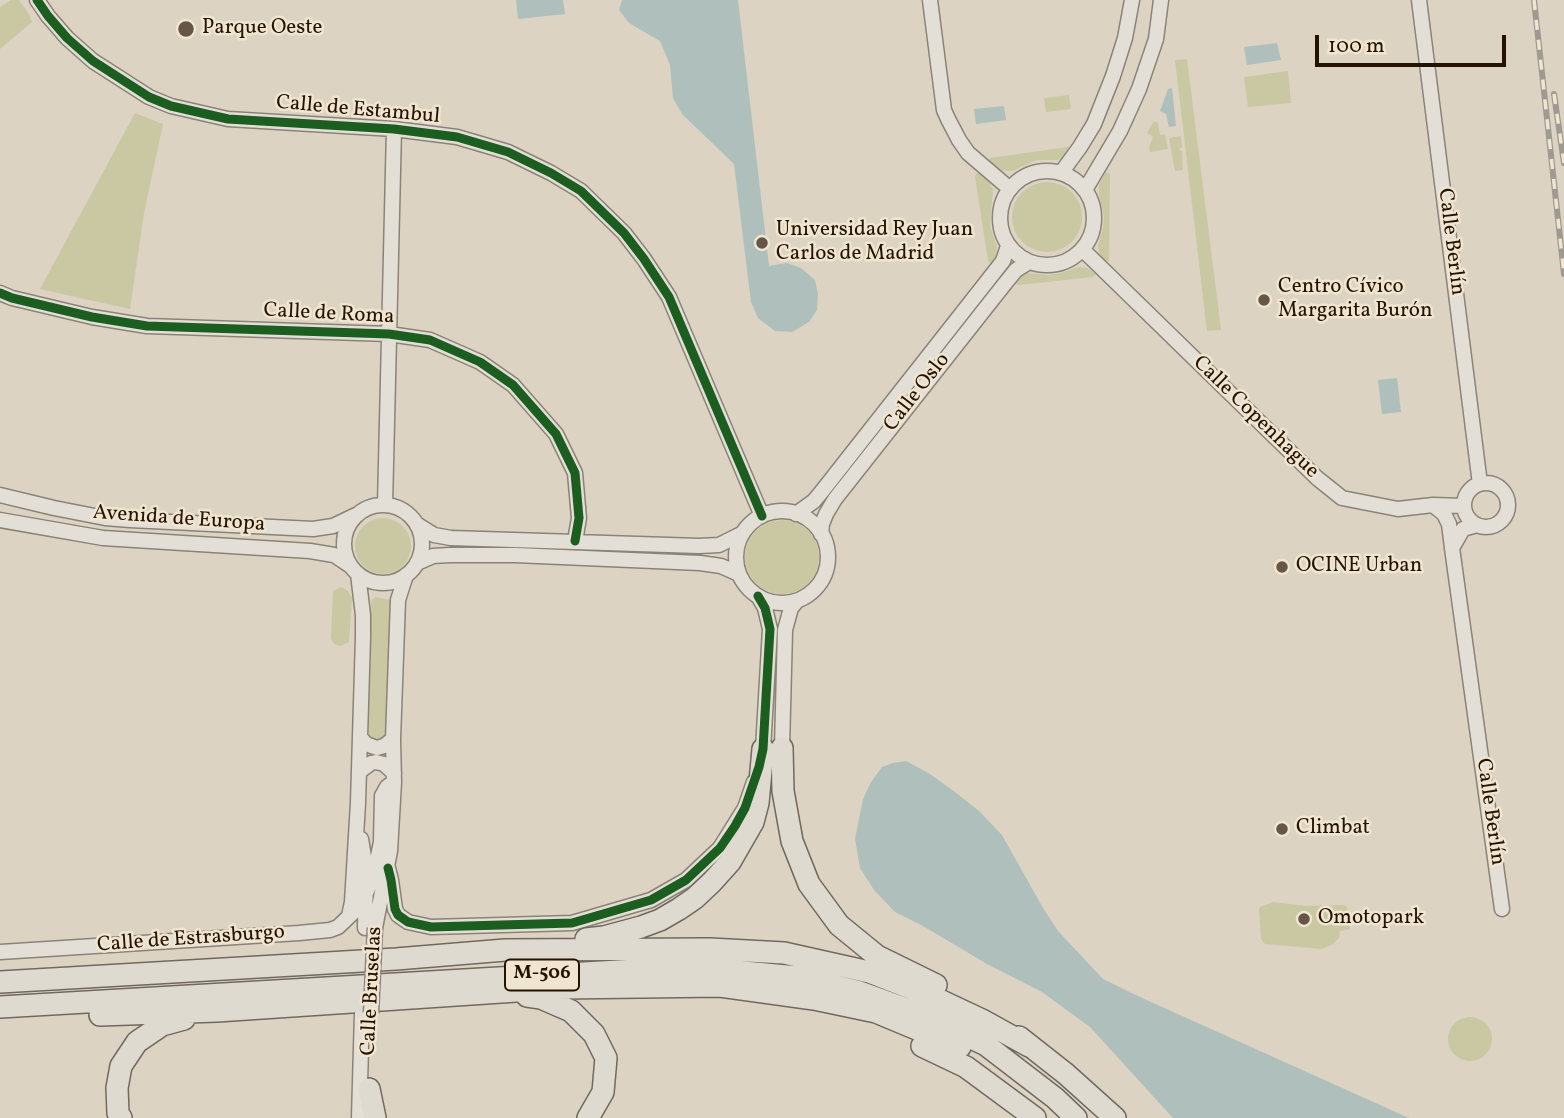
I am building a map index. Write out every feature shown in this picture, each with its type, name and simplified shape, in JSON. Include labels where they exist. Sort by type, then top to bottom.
[{"type":"highway","points":[[505,950],[538,943],[604,937],[641,928],[695,898],[730,862],[753,822],[773,748]]},
{"type":"highway","points":[[773,748],[792,841],[809,884],[839,925],[877,956],[991,1013],[1029,1046]]},
{"type":"highway","name":"M-506","points":[[0,982],[505,950],[710,948],[784,953],[869,972],[962,1011],[1029,1046],[1066,1074],[1115,1118]]},
{"type":"highway","name":"M-506","points":[[0,1007],[636,970],[722,970],[798,977],[860,992],[926,1016],[986,1045],[1055,1098],[1076,1118]]},
{"type":"highway","points":[[0,1018],[217,1011],[561,988],[720,986],[814,999],[876,1012],[975,1054],[1055,1098]]},
{"type":"highway","points":[[504,992],[541,998],[571,1011],[594,1034],[606,1058],[603,1092],[589,1118]]},
{"type":"highway","points":[[814,999],[871,1020],[965,1067],[1035,1118]]},
{"type":"highway","points":[[121,1118],[118,1113],[117,1088],[121,1066],[137,1042],[162,1024],[217,1011]]},
{"type":"highway","points":[[369,1089],[375,1118]]},
{"type":"street","name":"Calle de Estambul","points":[[37,0],[67,38],[93,61],[149,97],[171,106],[228,119],[394,129],[457,137],[508,152],[581,191],[624,233],[669,297],[762,516]]},
{"type":"street","points":[[930,0],[944,110],[968,153],[1010,189]]},
{"type":"street","points":[[1061,173],[1094,124],[1104,100],[1125,38],[1132,0]]},
{"type":"street","points":[[1085,190],[1120,131],[1139,89],[1156,39],[1161,0]]},
{"type":"street","name":"Calle Berlín","points":[[1419,0],[1480,484]]},
{"type":"street","points":[[385,505],[394,129]]},
{"type":"street","points":[[1033,173],[1061,173],[1085,190],[1092,204],[1094,220],[1090,236],[1082,249],[1058,264],[1029,262],[1008,246],[1002,232],[1002,202],[1020,179],[1033,173]]},
{"type":"street","name":"Calle Oslo","points":[[796,514],[823,490],[1003,261],[1008,246]]},
{"type":"street","name":"Calle Copenhague","points":[[1082,249],[1317,478],[1342,498],[1398,509],[1433,505],[1464,506]]},
{"type":"street","name":"Calle Oslo","points":[[821,534],[826,514],[835,499],[1016,270],[1029,262]]},
{"type":"street","name":"Calle de Roma","points":[[0,293],[80,314],[147,327],[389,334],[430,340],[480,362],[513,385],[556,434],[575,473],[579,518],[575,541]]},
{"type":"street","points":[[1480,484],[1495,485],[1501,489],[1508,501],[1506,516],[1496,526],[1486,528],[1477,525],[1468,517],[1464,506],[1468,492],[1480,484]]},
{"type":"street","name":"Avenida de Europa","points":[[0,495],[105,518],[130,520],[313,529],[333,526],[356,515]]},
{"type":"street","points":[[739,574],[721,566],[700,563],[450,555],[433,556],[417,563],[397,580],[377,583],[367,580],[354,569],[344,552],[344,538],[356,515],[374,505],[398,508],[434,535],[451,538],[699,547],[719,545],[743,533]]},
{"type":"street","name":"Calle Berlín","points":[[1433,505],[1444,514],[1449,524],[1502,909]]},
{"type":"street","points":[[388,868],[398,915],[408,922],[431,927],[572,923],[651,900],[687,880],[720,848],[745,808],[773,748],[785,630],[791,608],[818,585],[825,573],[828,560],[826,546],[814,525],[796,514],[773,512],[751,523],[743,533],[736,553],[739,574],[746,587],[770,602],[797,601]]},
{"type":"street","name":"Avenida de Europa","points":[[0,520],[121,540],[310,551],[334,555],[354,569]]},
{"type":"street","points":[[417,563],[422,538],[418,525]]},
{"type":"street","points":[[1452,548],[1463,528],[1477,525]]},
{"type":"street","name":"Calle Bruselas","points":[[348,918],[352,902],[358,803],[363,615],[354,569]]},
{"type":"street","name":"Calle Bruselas","points":[[370,928],[388,868],[394,777],[398,600],[406,575]]},
{"type":"street","points":[[758,596],[765,608],[770,629],[773,748]]},
{"type":"street","points":[[360,737],[366,744],[377,748],[393,739]]},
{"type":"street","points":[[359,772],[376,762],[384,764],[394,777]]},
{"type":"street","name":"Calle Bruselas","points":[[366,895],[380,851],[382,796],[394,777]]},
{"type":"street","name":"Calle Bruselas","points":[[358,803],[370,928],[359,1118]]},
{"type":"street","name":"Calle de Estrasburgo","points":[[0,952],[330,930],[338,927],[358,909],[366,895]]},
{"type":"street","name":"Calle Bruselas","points":[[366,1013],[369,1089],[366,1118]]},
{"type":"shaded area","points":[[11,0],[19,0],[32,22],[0,49],[0,7]]},
{"type":"shaded area","points":[[516,0],[563,0],[565,14],[518,19]]},
{"type":"shaded area","points":[[622,0],[738,0],[769,266],[787,263],[801,268],[815,280],[818,294],[817,310],[809,322],[792,332],[775,331],[758,318],[751,302],[734,164],[682,114],[673,98],[670,65],[660,41],[629,23],[619,10]]},
{"type":"shaded area","points":[[1277,43],[1281,60],[1247,65],[1244,47]]},
{"type":"shaded area","points":[[1187,59],[1221,330],[1207,331],[1175,60]]},
{"type":"shaded area","points":[[1288,71],[1291,103],[1248,107],[1244,77]]},
{"type":"shaded area","points":[[1172,88],[1176,126],[1169,127],[1166,114],[1160,111],[1168,89]]},
{"type":"shaded area","points":[[1069,95],[1071,109],[1046,112],[1044,98]]},
{"type":"shaded area","points":[[1004,106],[1006,120],[976,124],[974,109]]},
{"type":"shaded area","points":[[135,113],[163,124],[144,213],[130,309],[40,289]]},
{"type":"shaded area","points":[[1154,121],[1158,123],[1160,135],[1165,134],[1168,149],[1150,152],[1153,137],[1147,133]]},
{"type":"shaded area","points":[[1181,136],[1182,148],[1179,150],[1182,151],[1183,170],[1175,171],[1169,138]]},
{"type":"shaded area","points":[[1068,147],[1072,150],[1068,156],[1058,160],[1037,160],[1012,171],[999,170],[987,162],[990,158]]},
{"type":"shaded area","points":[[978,172],[988,180],[993,189],[990,226],[997,247],[992,264],[988,261],[975,176]]},
{"type":"shaded area","points":[[1106,172],[1110,174],[1109,260],[1105,265],[1098,246],[1104,217],[1099,184]]},
{"type":"shaded area","points":[[1054,182],[1067,188],[1076,197],[1080,203],[1080,231],[1072,242],[1061,250],[1040,252],[1022,242],[1014,231],[1012,210],[1022,192],[1033,184]]},
{"type":"shaded area","points":[[1079,267],[1087,268],[1096,274],[1093,277],[1018,285],[1015,282],[1028,273],[1048,275]]},
{"type":"shaded area","points":[[1397,378],[1401,412],[1382,414],[1378,380]]},
{"type":"shaded area","points":[[383,518],[394,520],[403,526],[409,535],[409,557],[403,566],[394,572],[383,574],[372,572],[363,566],[357,557],[355,546],[357,535],[363,526],[372,520]]},
{"type":"shaded area","points":[[782,520],[803,526],[813,536],[819,557],[813,578],[803,588],[782,594],[761,588],[751,578],[745,557],[751,536],[761,526]]},
{"type":"shaded area","points":[[341,587],[348,591],[352,598],[349,642],[341,646],[334,644],[331,638],[333,591]]},
{"type":"shaded area","points":[[375,597],[391,600],[386,734],[382,740],[376,741],[367,731],[371,601]]},
{"type":"shaded area","points":[[906,761],[955,792],[979,811],[1002,835],[1058,931],[1103,979],[1409,1118],[1173,1118],[1090,1027],[1042,992],[895,912],[874,890],[860,868],[855,839],[863,799],[882,767]]},
{"type":"shaded area","name":"Omotopark","points":[[1273,902],[1307,906],[1343,905],[1347,907],[1350,929],[1340,931],[1339,938],[1333,944],[1322,949],[1265,944],[1261,939],[1259,910],[1260,907]]},
{"type":"shaded area","points":[[1470,1017],[1479,1018],[1486,1023],[1491,1030],[1491,1048],[1486,1055],[1479,1060],[1470,1061],[1461,1060],[1454,1055],[1449,1048],[1448,1039],[1449,1030],[1454,1023],[1461,1018]]},
{"type":"railway","points":[[1534,0],[1564,274]]},
{"type":"railway","points":[[1554,94],[1564,163]]},
{"type":"cycle path","points":[[37,0],[67,38],[93,61],[149,97],[171,106],[228,119],[394,129],[457,137],[508,152],[581,191],[624,233],[669,297],[762,516]]},
{"type":"cycle path","points":[[0,293],[92,317],[147,326],[389,334],[430,340],[480,362],[513,385],[556,434],[575,473],[579,518],[575,541]]},
{"type":"cycle path","points":[[388,868],[398,915],[408,922],[431,927],[572,923],[651,900],[686,880],[720,848],[735,826],[745,808],[759,767],[763,749],[770,629],[765,608],[758,596]]},
{"type":"place","name":"Parque Oeste","points":[[186,29]]},
{"type":"place","name":"Universidad Rey Juan Carlos de Madrid","points":[[762,243]]},
{"type":"place","name":"Centro Cívico Margarita Burón","points":[[1264,300]]},
{"type":"place","name":"OCINE Urban","points":[[1282,567]]},
{"type":"place","name":"Climbat","points":[[1282,829]]},
{"type":"place","name":"Omotopark","points":[[1304,919]]}]
